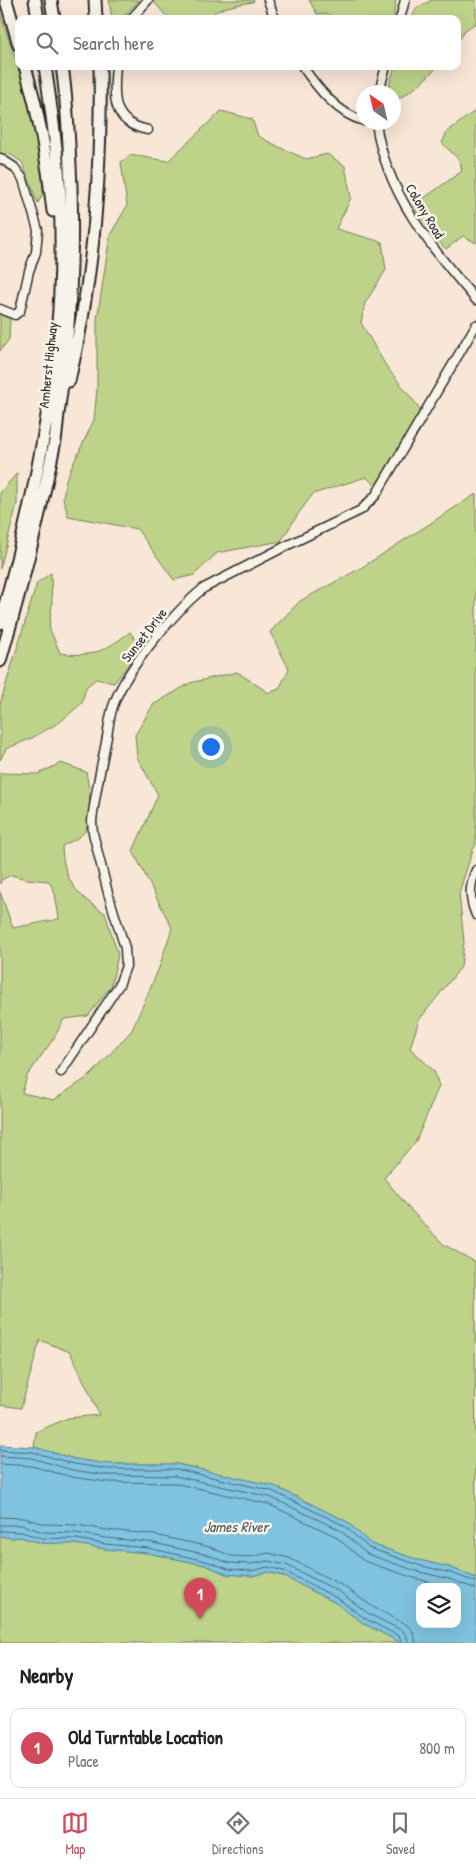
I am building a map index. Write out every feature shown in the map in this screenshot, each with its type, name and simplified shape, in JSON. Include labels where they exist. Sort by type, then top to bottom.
[{"type":"highway","points":[[6,0],[15,31]]},
{"type":"highway","points":[[35,0],[37,15]]},
{"type":"highway","points":[[50,0],[53,15]]},
{"type":"highway","points":[[95,0],[96,15]]},
{"type":"highway","points":[[26,70],[37,109],[50,178],[54,219],[58,329]]},
{"type":"highway","name":"Amherst Highway","points":[[0,623],[25,532],[35,487],[49,403],[58,329],[61,231],[51,104],[46,70]]},
{"type":"highway","name":"Amherst Highway","points":[[0,662],[28,556],[55,438],[65,364],[71,220],[69,146],[62,70]]},
{"type":"highway","points":[[55,438],[78,344],[89,277],[96,218],[100,154],[100,70]]},
{"type":"street","points":[[135,15],[148,0]]},
{"type":"street","points":[[268,0],[274,15]]},
{"type":"street","points":[[401,15],[404,0]]},
{"type":"street","points":[[116,70],[115,93],[121,116],[129,125],[148,130]]},
{"type":"street","points":[[306,70],[338,107],[356,118]]},
{"type":"street","points":[[381,85],[385,70]]},
{"type":"street","name":"Colony Road","points":[[378,130],[385,161],[400,197],[426,240],[476,300]]},
{"type":"street","points":[[0,158],[14,167],[23,179],[36,221],[38,241],[18,314],[13,315],[0,309]]},
{"type":"street","name":"Sunset Drive","points":[[61,1072],[119,985],[126,966],[125,948],[108,893],[93,833],[92,821],[111,713],[119,690],[137,663],[193,596],[204,588],[368,505],[396,462],[476,325]]},
{"type":"street","points":[[476,870],[470,888],[470,897],[476,915]]},
{"type":"green space","points":[[109,0],[139,0],[125,15],[111,15]]},
{"type":"green space","points":[[152,0],[254,0],[253,2],[222,9],[211,15],[165,15]]},
{"type":"green space","points":[[309,0],[396,0],[394,15],[317,14]]},
{"type":"green space","points":[[432,0],[476,0],[476,23],[465,30],[461,37],[461,15],[413,15],[416,8]]},
{"type":"green space","points":[[0,12],[15,58],[15,70],[19,70],[31,107],[42,160],[43,194],[38,203],[22,162],[11,155],[0,153]]},
{"type":"green space","points":[[394,70],[435,70],[415,88],[401,97],[401,85],[389,85]]},
{"type":"green space","points":[[476,110],[476,243],[463,236],[446,249],[436,239],[413,206],[462,171],[460,161],[442,143],[447,132]]},
{"type":"green space","points":[[221,111],[252,119],[258,136],[285,150],[306,159],[327,154],[345,166],[351,198],[336,229],[382,242],[386,270],[365,303],[361,323],[386,366],[421,410],[377,487],[366,477],[313,494],[281,541],[217,553],[194,575],[174,580],[137,529],[68,516],[63,498],[66,479],[94,420],[97,389],[97,320],[110,235],[127,206],[121,162],[130,155],[168,161]]},
{"type":"green space","points":[[0,314],[10,319],[9,339],[0,351]]},
{"type":"green space","points":[[17,473],[17,504],[0,569],[0,493]]},
{"type":"green space","points":[[476,494],[476,845],[459,893],[464,942],[461,967],[419,1020],[410,1048],[434,1071],[439,1086],[416,1141],[384,1178],[443,1244],[475,1262],[476,1578],[452,1568],[419,1560],[371,1544],[346,1521],[274,1486],[177,1464],[108,1464],[75,1459],[34,1447],[36,1432],[68,1418],[99,1415],[70,1352],[40,1340],[21,1408],[0,1405],[0,892],[13,928],[59,919],[55,893],[49,881],[11,875],[1,880],[0,884],[0,773],[38,774],[61,763],[86,772],[90,802],[89,819],[85,831],[80,836],[62,846],[63,858],[73,886],[95,907],[105,913],[118,955],[111,986],[88,1016],[64,1019],[54,1038],[27,1076],[22,1093],[54,1100],[91,1075],[132,1030],[159,968],[172,928],[133,851],[158,795],[137,757],[135,735],[153,705],[190,683],[237,672],[269,693],[279,689],[289,669],[270,632],[300,601],[361,568]]},
{"type":"green space","points":[[51,573],[52,605],[49,627],[60,653],[90,654],[98,652],[130,632],[141,648],[114,683],[96,679],[86,687],[82,703],[60,722],[32,738],[6,749],[0,760],[0,704],[37,583]]},
{"type":"green space","points":[[0,1536],[20,1537],[41,1543],[75,1544],[148,1553],[205,1565],[226,1574],[252,1576],[268,1572],[283,1576],[334,1602],[363,1623],[401,1643],[0,1643]]},
{"type":"water","name":"James River","points":[[0,1445],[34,1447],[75,1459],[108,1464],[177,1464],[274,1486],[346,1521],[371,1544],[419,1560],[452,1568],[476,1578],[476,1643],[401,1643],[363,1623],[334,1602],[283,1576],[268,1572],[252,1576],[226,1574],[205,1565],[148,1553],[75,1544],[41,1543],[20,1537],[0,1536]]},
{"type":"place","name":"Old Turntable Location","points":[[200,1619]]}]
